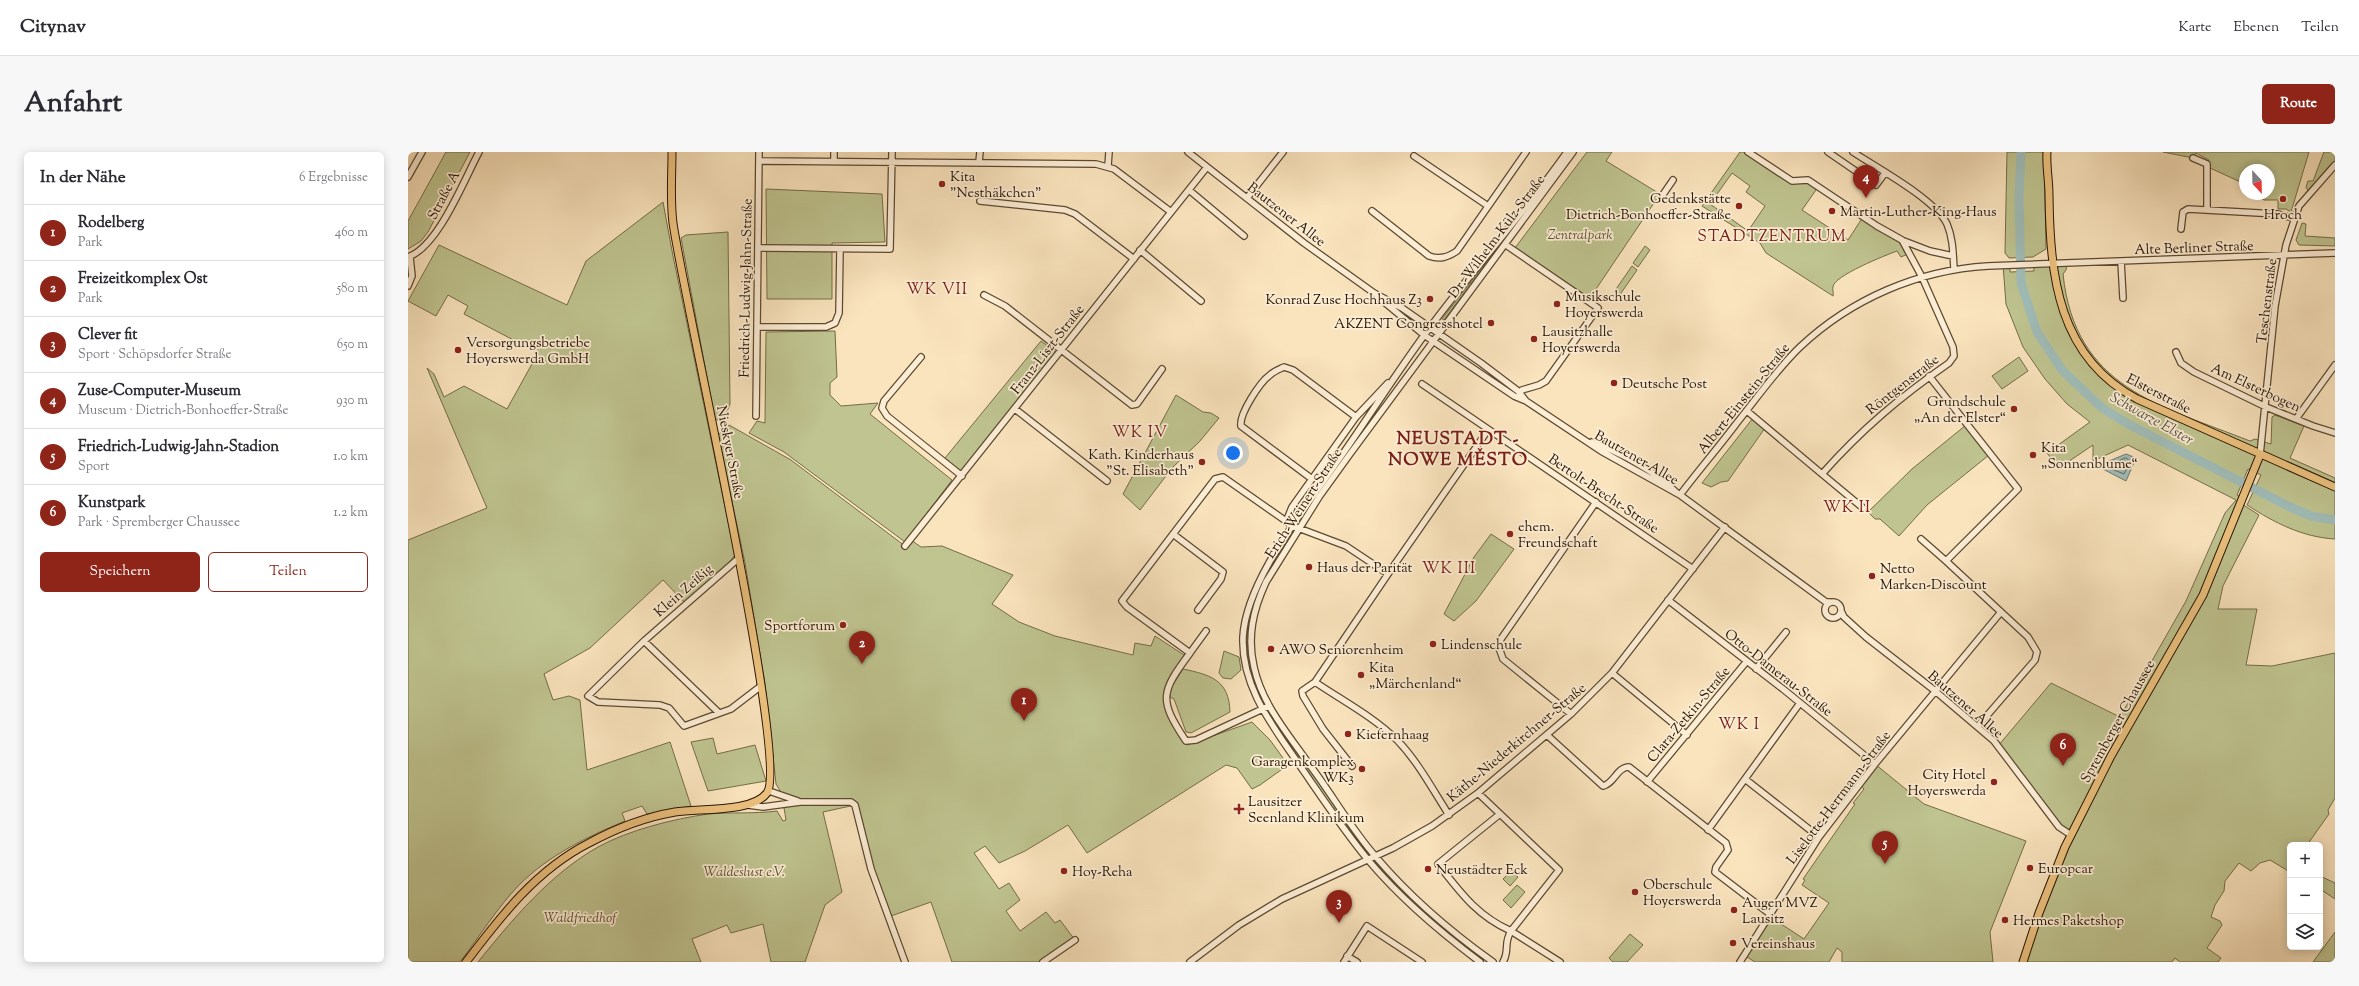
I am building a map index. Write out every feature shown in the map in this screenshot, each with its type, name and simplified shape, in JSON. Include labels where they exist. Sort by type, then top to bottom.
[{"type":"main road","name":"Nieskyer Straße","points":[[672,152],[672,220],[739,558],[761,686],[770,758],[771,780],[768,791]]},
{"type":"main road","name":"Elsterstraße","points":[[2047,152],[2054,263],[2064,313],[2071,331],[2084,354],[2098,372],[2121,390],[2137,399],[2260,455],[2335,487]]},
{"type":"main road","name":"Spremberger Chaussee","points":[[2023,962],[2051,881],[2071,835],[2111,756],[2203,595],[2260,455]]},
{"type":"main road","points":[[466,962],[524,890],[554,865],[587,844],[627,826],[675,812],[746,805],[757,802],[768,791]]},
{"type":"street","points":[[408,177],[422,152]]},
{"type":"street","name":"Straße A","points":[[408,286],[412,276],[409,257],[429,243],[436,233],[479,152]]},
{"type":"street","name":"Friedrich-Ludwig-Jahn-Straße","points":[[756,416],[759,152]]},
{"type":"street","points":[[834,152],[834,160]]},
{"type":"street","points":[[759,248],[890,249],[892,152]]},
{"type":"street","points":[[980,152],[980,162]]},
{"type":"street","points":[[1108,166],[1109,152]]},
{"type":"street","name":"Bautzener Allee","points":[[1188,152],[1374,293],[1402,308],[1514,388],[1526,401]]},
{"type":"street","points":[[1247,198],[1283,152]]},
{"type":"street","points":[[1372,211],[1429,256],[1440,258],[1450,256],[1457,251],[1526,152]]},
{"type":"street","name":"Dr.-Wilhelm-Külz-Straße","points":[[1429,328],[1483,262],[1567,152]]},
{"type":"street","name":"Dr.-Wilhelm-Külz-Straße","points":[[1437,334],[1506,245],[1573,152]]},
{"type":"street","points":[[1748,152],[1792,181],[1808,180],[1871,222],[1902,240],[1930,252],[1953,256]]},
{"type":"street","points":[[1828,152],[1876,185],[1885,173]]},
{"type":"street","points":[[1853,152],[1923,199],[1940,213],[1950,233],[1954,269]]},
{"type":"street","points":[[1414,156],[1488,206]]},
{"type":"street","points":[[2193,158],[2207,164],[2207,210]]},
{"type":"street","points":[[758,161],[892,160],[1090,163],[1108,166],[1171,212]]},
{"type":"street","name":"Teschenstraße","points":[[2260,455],[2275,306],[2284,255],[2294,218],[2302,202],[2335,165]]},
{"type":"street","name":"Franz-Liszt-Straße","points":[[905,546],[1207,167]]},
{"type":"street","points":[[1662,196],[1673,180]]},
{"type":"street","points":[[1189,190],[1244,236]]},
{"type":"street","points":[[980,201],[1065,210],[1075,214],[1134,259]]},
{"type":"street","points":[[2181,229],[2182,216],[2186,210],[2276,214],[2294,218]]},
{"type":"street","name":"Röntgenstraße","points":[[1822,474],[1882,413],[1949,362],[1954,352],[1922,277],[1902,240]]},
{"type":"street","points":[[1506,245],[1598,308],[1546,381],[1540,386],[1522,390]]},
{"type":"street","points":[[757,327],[826,327],[835,323],[839,313],[840,249]]},
{"type":"street","points":[[1140,250],[1201,301]]},
{"type":"street","name":"Alte Berliner Straße","points":[[2054,263],[2335,253]]},
{"type":"street","points":[[2121,261],[2123,298]]},
{"type":"street","name":"Albert-Einstein-Straße","points":[[1680,495],[1787,361],[1821,329],[1863,302],[1922,277],[1954,269],[2054,263]]},
{"type":"street","name":"Bautzener Allee","points":[[1374,293],[1386,306],[1432,341],[1514,396],[1526,401],[1582,438],[1665,489],[1680,495],[1725,527],[1797,583],[1826,602],[1828,605],[1828,616],[1836,617],[1866,637],[1934,690],[1994,741],[2017,769],[2059,827],[2071,835]]},
{"type":"street","points":[[984,295],[1005,306],[1061,351],[1135,406],[1162,369]]},
{"type":"street","name":"Erich-Weinert-Straße","points":[[1429,328],[1259,582],[1245,623],[1243,647],[1247,673],[1262,710],[1330,810],[1368,860],[1417,910],[1480,962]]},
{"type":"street","name":"Erich-Weinert-Straße","points":[[1437,334],[1296,528],[1266,582],[1252,622],[1250,641],[1254,668],[1270,706],[1376,857],[1425,907],[1493,962]]},
{"type":"street","name":"Am Elsterbogen","points":[[2176,352],[2181,362],[2189,369],[2266,406],[2335,433]]},
{"type":"street","points":[[921,357],[884,401],[882,408],[886,416],[962,476]]},
{"type":"street","points":[[2296,419],[2335,365]]},
{"type":"street","points":[[1312,479],[1241,426],[1240,419],[1242,413],[1269,375],[1284,367],[1293,370],[1356,417]]},
{"type":"street","name":"Erich-Weinert-Straße","points":[[1286,522],[1292,507],[1356,417],[1396,376]]},
{"type":"street","points":[[1929,376],[2018,489],[1946,561]]},
{"type":"street","name":"Bertolt-Brecht-Straße","points":[[1422,384],[1693,569]]},
{"type":"street","points":[[1015,409],[1107,481]]},
{"type":"street","points":[[1747,410],[1863,508]]},
{"type":"street","points":[[1352,766],[1323,728],[1303,696],[1303,689],[1315,682],[1488,430]]},
{"type":"street","points":[[1190,653],[1127,607],[1122,601],[1215,480],[1221,477],[1296,528],[1346,546],[1388,574]]},
{"type":"street","points":[[1571,714],[1503,659],[1499,648],[1502,639],[1596,502]]},
{"type":"street","name":"Käthe-Niederkirchner-Straße","points":[[1190,962],[1239,925],[1282,898],[1376,857],[1432,826],[1478,793],[1571,714],[1612,673],[1725,527]]},
{"type":"street","points":[[1173,534],[1223,572],[1221,579],[1198,610]]},
{"type":"street","points":[[1921,539],[2028,638],[2037,652],[2035,660],[1978,726]]},
{"type":"street","name":"Klein Zeißig","points":[[739,558],[644,641],[588,696],[598,702],[660,705],[669,708],[684,726],[698,722],[718,712],[731,709],[761,686]]},
{"type":"street","name":"Otto-Damerau-Straße","points":[[1668,600],[1756,668],[1875,764]]},
{"type":"street","name":"Bautzener Allee","points":[[1828,605],[1838,604],[1844,617],[1866,637]]},
{"type":"street","points":[[1836,617],[1841,611]]},
{"type":"street","name":"Liselotte-Herrmann-Straße","points":[[1740,962],[1819,837],[1934,690],[2001,612]]},
{"type":"street","points":[[1206,631],[1170,682],[1165,694],[1170,712],[1186,741],[1196,740],[1270,706]]},
{"type":"street","points":[[1756,668],[1786,632]]},
{"type":"street","points":[[644,641],[718,712]]},
{"type":"street","name":"Clara-Zetkin-Straße","points":[[1648,782],[1747,662]]},
{"type":"street","points":[[1612,673],[1687,735]]},
{"type":"street","points":[[1315,682],[1373,720],[1399,742],[1449,815]]},
{"type":"street","points":[[1708,830],[1800,703]]},
{"type":"street","points":[[1547,735],[1600,784],[1608,784],[1624,767],[1628,766],[1726,843],[1729,848],[1715,869],[1716,873],[1770,914]]},
{"type":"street","points":[[1745,779],[1819,837]]},
{"type":"street","points":[[768,791],[800,802]]},
{"type":"street","points":[[1478,793],[1559,870],[1511,931],[1505,943],[1507,955],[1504,962]]},
{"type":"street","points":[[746,805],[763,807],[800,802],[852,802],[855,805],[871,869],[905,962]]},
{"type":"street","points":[[1500,814],[1438,864],[1469,904],[1491,921],[1511,931],[1560,962]]},
{"type":"street","points":[[1344,962],[1367,926],[1422,962]]},
{"type":"street","points":[[1043,962],[1075,940]]},
{"type":"street","points":[[1347,956],[1357,962]]},
{"type":"green space","points":[[446,152],[470,152],[428,232],[421,241],[408,249],[408,221]]},
{"type":"green space","name":"Zentralpark","points":[[1587,152],[1612,152],[1606,161],[1660,194],[1590,298],[1515,248]]},
{"type":"green space","points":[[1740,152],[1748,152],[1792,181],[1803,180],[1818,187],[1802,210],[1848,240],[1863,217],[1902,240],[1910,253],[1901,257],[1897,251],[1872,261],[1841,277],[1835,282],[1833,296],[1766,253],[1760,243],[1702,206]],"holes":[[[1732,173],[1750,186],[1746,192],[1765,206],[1748,231],[1710,204]]]},
{"type":"green space","points":[[2007,152],[2044,152],[2046,249],[2033,257],[2009,258],[2005,253]]},
{"type":"green space","points":[[2163,152],[2309,152],[2291,212],[2286,209],[2278,209],[2278,200],[2275,200],[2275,164],[2239,164],[2239,181],[2210,168],[2207,164],[2209,160],[2196,153],[2193,158]]},
{"type":"green space","points":[[2324,152],[2335,152],[2335,164],[2310,194],[2306,187],[2308,181],[2313,181]]},
{"type":"green space","points":[[766,189],[882,194],[885,242],[832,243],[832,299],[767,299]]},
{"type":"green space","points":[[663,202],[735,555],[720,574],[686,604],[663,580],[590,648],[544,674],[553,700],[569,696],[580,700],[587,770],[670,742],[691,806],[647,814],[642,806],[622,813],[625,821],[569,848],[543,865],[519,885],[503,903],[460,962],[408,962],[408,540],[487,508],[427,368],[434,374],[444,397],[464,386],[507,409],[538,353],[464,314],[468,306],[448,295],[436,316],[408,301],[439,245],[567,305],[586,261]]},
{"type":"green space","points":[[2302,223],[2306,224],[2305,236],[2335,238],[2335,246],[2299,245],[2296,240]]},
{"type":"green space","points":[[728,232],[730,404],[724,419],[715,420],[681,238],[686,235]]},
{"type":"green space","points":[[1500,244],[1444,320],[1442,319]]},
{"type":"green space","points":[[1645,246],[1650,250],[1638,267],[1633,263]]},
{"type":"green space","points":[[2034,264],[2067,264],[2066,270],[2063,274],[2071,312],[2084,343],[2103,367],[2127,387],[2184,416],[2250,441],[2255,439],[2271,444],[2272,417],[2275,415],[2304,426],[2290,458],[2335,478],[2335,539],[2323,538],[2289,528],[2268,518],[2247,505],[2261,475],[2248,469],[2237,495],[2243,498],[2214,568],[2071,835],[2059,827],[1998,746],[2051,683],[2120,717],[2186,601],[2225,513],[2236,500],[2128,445],[2093,461],[2093,445],[2059,468],[2047,453],[2090,422],[2067,404],[2045,379],[2023,347],[2006,304],[2003,265],[2010,265],[2010,272],[2034,271]]},
{"type":"green space","points":[[1632,266],[1637,270],[1619,296],[1614,292]]},
{"type":"green space","points":[[835,331],[837,377],[830,383],[830,395],[841,406],[878,403],[870,414],[952,480],[905,542],[784,452],[749,433],[757,421],[765,423],[766,332]]},
{"type":"green space","points":[[1041,341],[1056,352],[961,471],[945,458]]},
{"type":"green space","points":[[2019,357],[2028,371],[2002,389],[1992,376]]},
{"type":"green space","points":[[1176,395],[1203,412],[1211,413],[1219,418],[1200,441],[1172,468],[1140,510],[1123,494]]},
{"type":"green space","points":[[1753,418],[1765,428],[1728,481],[1721,482],[1711,487],[1702,483]]},
{"type":"green space","points":[[729,425],[791,460],[905,546],[911,540],[921,547],[942,546],[1013,575],[992,604],[1019,622],[1055,636],[1133,655],[1135,643],[1151,646],[1155,636],[1187,657],[1165,694],[1187,745],[1252,722],[1270,740],[1288,765],[1252,789],[1237,768],[1226,765],[1087,853],[1068,825],[1025,851],[999,863],[985,846],[974,853],[999,889],[1009,883],[1020,900],[1006,911],[1020,931],[1046,912],[1055,923],[1060,920],[1075,940],[1043,962],[952,962],[931,902],[888,917],[855,805],[823,812],[842,892],[825,905],[805,962],[771,962],[763,924],[731,933],[727,925],[692,939],[701,962],[478,962],[518,914],[548,884],[580,858],[610,841],[637,830],[680,819],[708,814],[777,811],[783,821],[786,820],[784,808],[800,802],[782,794],[776,784],[765,684],[745,563],[718,435]]},
{"type":"green space","points":[[1966,425],[1989,455],[1927,505],[1899,536],[1880,519],[1875,519],[1868,512],[1912,469]]},
{"type":"green space","points":[[2242,504],[2259,515],[2223,586],[2218,609],[2257,609],[2246,665],[2272,666],[2335,653],[2335,798],[2328,810],[2329,814],[2309,842],[2287,842],[2287,870],[2270,860],[2260,863],[2251,871],[2239,863],[2225,881],[2224,891],[2215,905],[2211,917],[2220,921],[2222,925],[2207,948],[2221,958],[2218,962],[2180,962],[2175,958],[2172,962],[2024,962],[2040,913],[2085,807],[2178,641]]},
{"type":"green space","points":[[1491,534],[1514,549],[1476,601],[1454,621],[1444,614],[1474,557]]},
{"type":"green space","points":[[1288,538],[1262,586],[1257,597],[1251,619],[1249,631],[1249,654],[1254,677],[1252,677],[1248,658],[1248,639],[1250,622],[1254,604],[1261,587],[1269,571]]},
{"type":"green space","points":[[1224,651],[1239,657],[1241,670],[1231,679],[1223,678],[1219,673]]},
{"type":"green space","points":[[1183,669],[1202,674],[1217,681],[1222,686],[1229,701],[1230,712],[1191,733],[1186,732],[1174,699],[1170,697],[1171,688]]},
{"type":"green space","points":[[1273,718],[1354,831],[1352,832],[1327,800],[1272,720]]},
{"type":"green space","points":[[713,738],[717,754],[755,745],[766,781],[708,791],[691,742]]},
{"type":"green space","points":[[1875,764],[1924,804],[2026,841],[1990,932],[1993,962],[1842,962],[1842,952],[1837,948],[1829,962],[1755,962],[1744,955],[1769,916],[1804,939],[1829,903],[1802,885],[1805,880],[1803,879],[1855,804],[1853,803],[1864,789],[1859,785]]},
{"type":"green space","points":[[1511,871],[1518,877],[1510,886],[1503,879]]},
{"type":"green space","points":[[2323,877],[2335,883],[2335,899],[2323,891]]},
{"type":"green space","points":[[1517,885],[1525,892],[1511,908],[1503,900]]},
{"type":"green space","points":[[2335,932],[2335,962],[2313,962]]},
{"type":"green space","points":[[1630,934],[1643,945],[1627,962],[1613,962],[1609,958]]},
{"type":"water","points":[[2126,454],[2136,458],[2126,481],[2097,466]]},
{"type":"waterway","name":"Schwarze Elster","points":[[2021,152],[2019,198],[2021,283],[2037,332],[2062,370],[2102,408],[2128,424],[2288,506],[2311,516],[2335,520]]},
{"type":"place","name":"Kita \"Nesthäkchen\"","points":[[942,184]]},
{"type":"place","name":"Zuse-Computer-Museum","points":[[1866,198]]},
{"type":"place","name":"Hroch","points":[[2283,199]]},
{"type":"place","name":"Gedenkstätte Dietrich-Bonhoeffer-Straße","points":[[1739,206]]},
{"type":"place","name":"Martin-Luther-King-Haus","points":[[1832,211]]},
{"type":"place","name":"Konrad Zuse Hochhaus Z3","points":[[1430,299]]},
{"type":"place","name":"Musikschule Hoyerswerda","points":[[1557,304]]},
{"type":"place","name":"AKZENT Congresshotel","points":[[1491,323]]},
{"type":"place","name":"Lausitzhalle Hoyerswerda","points":[[1534,339]]},
{"type":"place","name":"Versorgungsbetriebe Hoyerswerda GmbH","points":[[458,350]]},
{"type":"place","name":"Deutsche Post","points":[[1614,383]]},
{"type":"place","name":"Grundschule „An der Elster“","points":[[2014,409]]},
{"type":"place","name":"Kita „Sonnenblume“","points":[[2033,455]]},
{"type":"place","name":"Kath. Kinderhaus \"St. Elisabeth\"","points":[[1202,462]]},
{"type":"place","name":"ehem. Freundschaft","points":[[1510,534]]},
{"type":"place","name":"Haus der Parität","points":[[1309,567]]},
{"type":"place","name":"Netto Marken-Discount","points":[[1872,576]]},
{"type":"place","name":"Sportforum","points":[[843,625]]},
{"type":"place","name":"Lindenschule","points":[[1433,644]]},
{"type":"place","name":"AWO Seniorenheim","points":[[1271,649]]},
{"type":"place","name":"Freizeitkomplex Ost","points":[[862,664]]},
{"type":"place","name":"Kita „Märchenland“","points":[[1361,675]]},
{"type":"place","name":"Rodelberg","points":[[1024,721]]},
{"type":"place","name":"Kiefernhaag","points":[[1348,734]]},
{"type":"place","name":"Kunstpark","points":[[2063,766]]},
{"type":"place","name":"Garagenkomplex WK3","points":[[1362,769]]},
{"type":"place","name":"City Hotel Hoyerswerda","points":[[1994,782]]},
{"type":"place","name":"Lausitzer Seenland Klinikum","points":[[1239,809]]},
{"type":"place","name":"Friedrich-Ludwig-Jahn-Stadion","points":[[1885,864]]},
{"type":"place","name":"Europcar","points":[[2030,868]]},
{"type":"place","name":"Neustädter Eck","points":[[1428,869]]},
{"type":"place","name":"Hoy-Reha","points":[[1064,871]]},
{"type":"place","name":"Oberschule Hoyerswerda","points":[[1635,892]]},
{"type":"place","name":"Augen MVZ Lausitz","points":[[1734,910]]},
{"type":"place","name":"Hermes Paketshop","points":[[2005,920]]},
{"type":"place","name":"Clever fit","points":[[1339,923]]},
{"type":"place","name":"Vereinshaus","points":[[1733,943]]},
{"type":"district","name":"STADTZENTRUM","points":[[1772,235]]},
{"type":"district","name":"WK VII","points":[[937,288]]},
{"type":"district","name":"WK IV","points":[[1140,431]]},
{"type":"district","name":"NEUSTADT - NOWE MĚSTO","points":[[1458,448]]},
{"type":"district","name":"WK II","points":[[1847,506]]},
{"type":"district","name":"WK III","points":[[1449,567]]},
{"type":"district","name":"WK I","points":[[1739,723]]},
{"type":"park label","name":"Waldeslust e.V.","points":[[744,871]]},
{"type":"park label","name":"Waldfriedhof","points":[[580,917]]}]
